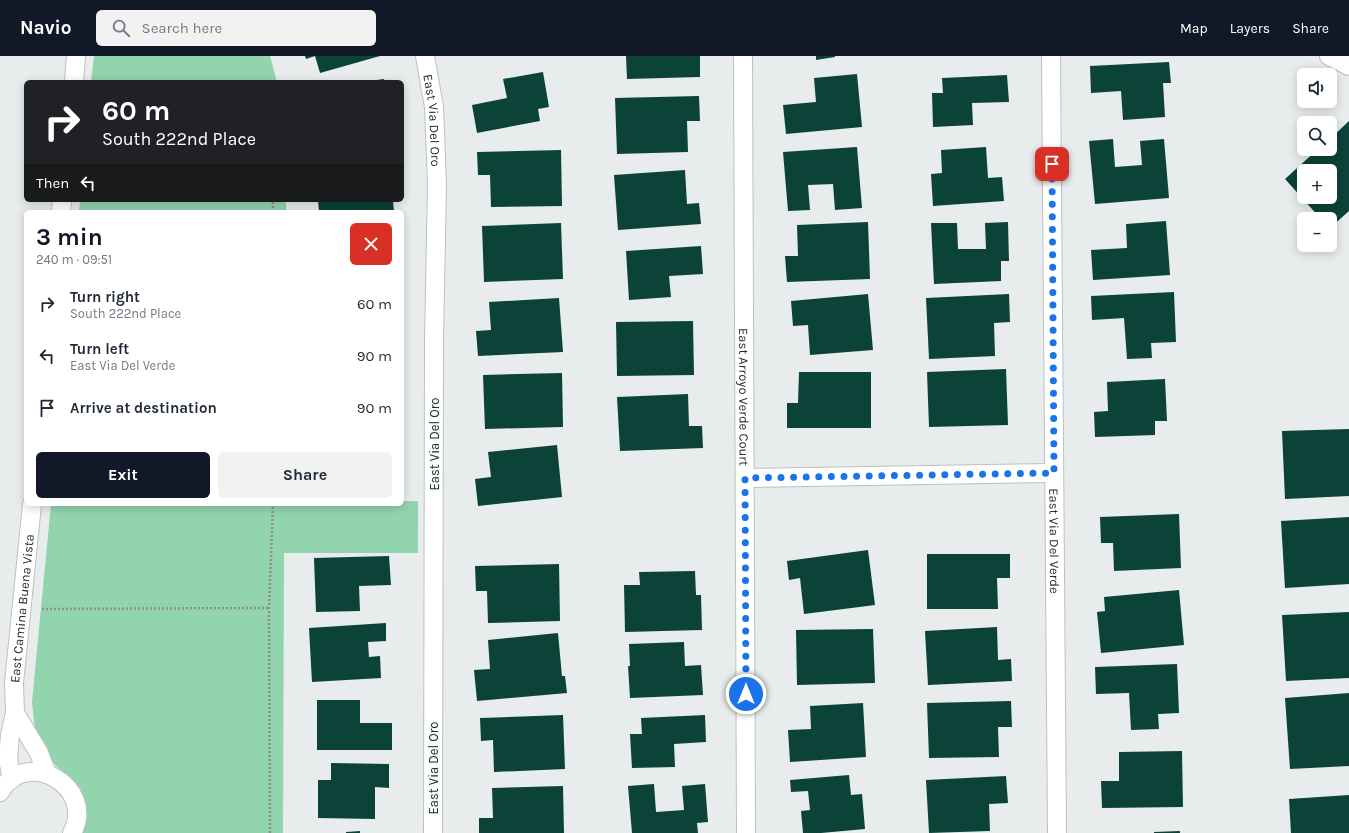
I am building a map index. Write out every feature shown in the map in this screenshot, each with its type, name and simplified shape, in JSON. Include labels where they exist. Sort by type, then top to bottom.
[{"type":"street","points":[[74,80],[76,56]]},
{"type":"street","name":"East Via Del Oro","points":[[425,56],[434,107],[437,184],[434,341],[433,833]]},
{"type":"street","name":"East Arroyo Verde Court","points":[[743,56],[746,833]]},
{"type":"street","name":"East Via Del Verde","points":[[1051,56],[1057,833]]},
{"type":"street","points":[[1329,56],[1349,66]]},
{"type":"street","points":[[745,478],[1054,473]]},
{"type":"street","name":"East Camina Buena Vista","points":[[6,785],[10,735],[15,713],[14,683],[32,506]]},
{"type":"street","name":"East Camina Buena Vista","points":[[15,713],[39,753],[47,774]]},
{"type":"street","name":"East Camina Buena Vista","points":[[6,785],[23,774],[35,772],[47,774],[59,780],[69,789],[75,801],[77,814],[75,827],[72,833]]},
{"type":"path","points":[[270,833],[269,608],[273,506]]},
{"type":"path","points":[[21,609],[269,608]]},
{"type":"green space","points":[[94,56],[270,56],[276,80],[91,80]]},
{"type":"green space","points":[[80,202],[286,202],[286,210],[79,210]]},
{"type":"green space","points":[[404,501],[418,501],[418,553],[284,553],[283,833],[82,833],[84,813],[70,779],[49,759],[35,730],[32,702],[51,506],[404,506]]},
{"type":"building","points":[[305,56],[315,56],[306,59]]},
{"type":"building","points":[[315,56],[380,56],[320,73]]},
{"type":"building","points":[[626,56],[700,56],[700,77],[627,79]]},
{"type":"building","points":[[816,56],[835,56],[835,57],[816,60]]},
{"type":"building","points":[[1169,62],[1171,83],[1163,83],[1165,117],[1123,120],[1121,91],[1091,93],[1090,66]]},
{"type":"building","points":[[543,72],[549,107],[538,109],[540,121],[477,133],[472,105],[507,98],[503,79]]},
{"type":"building","points":[[857,74],[862,127],[786,134],[783,105],[816,102],[814,78]]},
{"type":"building","points":[[1007,75],[1009,102],[972,103],[973,125],[933,127],[932,93],[943,93],[942,78]]},
{"type":"building","points":[[699,96],[700,121],[687,121],[688,152],[617,154],[615,98]]},
{"type":"building","points":[[1349,121],[1349,211],[1337,222],[1337,212],[1315,212],[1308,204],[1337,204],[1337,164],[1302,164],[1310,156],[1337,156],[1337,132]]},
{"type":"building","points":[[1113,139],[1115,167],[1142,165],[1140,141],[1164,139],[1169,198],[1095,204],[1089,141]]},
{"type":"building","points":[[857,147],[862,208],[835,210],[833,184],[808,185],[810,210],[788,211],[783,152]]},
{"type":"building","points":[[986,147],[988,178],[1002,177],[1004,201],[933,206],[931,174],[942,173],[941,150]]},
{"type":"building","points":[[561,150],[562,206],[491,207],[490,175],[478,175],[477,152]]},
{"type":"building","points":[[1297,168],[1297,192],[1285,179]]},
{"type":"building","points":[[685,170],[687,204],[699,203],[701,224],[618,230],[614,175]]},
{"type":"building","points":[[318,202],[393,202],[394,210],[319,210]]},
{"type":"building","points":[[1166,221],[1170,275],[1093,280],[1091,250],[1127,248],[1126,224]]},
{"type":"building","points":[[868,222],[870,279],[787,282],[785,256],[798,256],[797,225]]},
{"type":"building","points":[[1008,222],[1009,261],[1001,261],[1001,281],[934,284],[931,223],[957,223],[958,249],[986,249],[985,223]]},
{"type":"building","points":[[561,223],[563,279],[484,282],[482,226]]},
{"type":"building","points":[[701,246],[703,274],[669,276],[671,297],[629,300],[626,251]]},
{"type":"building","points":[[1174,292],[1176,342],[1151,343],[1152,358],[1127,359],[1124,318],[1092,320],[1091,296]]},
{"type":"building","points":[[868,294],[873,350],[810,355],[808,325],[793,326],[791,301]]},
{"type":"building","points":[[1009,294],[1010,322],[994,323],[995,356],[929,359],[926,298]]},
{"type":"building","points":[[559,298],[563,352],[478,356],[476,331],[491,330],[489,302]]},
{"type":"building","points":[[693,321],[694,375],[617,376],[616,322]]},
{"type":"building","points":[[1006,369],[1008,425],[929,427],[927,372]]},
{"type":"building","points":[[799,372],[871,372],[871,428],[787,428],[787,403],[798,403]]},
{"type":"building","points":[[562,373],[563,427],[485,429],[483,375]]},
{"type":"building","points":[[1165,379],[1167,421],[1155,421],[1155,435],[1095,437],[1094,412],[1108,411],[1107,382]]},
{"type":"building","points":[[688,394],[689,426],[702,426],[703,448],[620,451],[617,397]]},
{"type":"building","points":[[1349,429],[1349,496],[1285,499],[1282,431]]},
{"type":"building","points":[[557,445],[562,497],[478,506],[475,479],[491,477],[488,452]]},
{"type":"building","points":[[1179,514],[1181,568],[1114,571],[1113,543],[1101,543],[1100,517]]},
{"type":"building","points":[[1349,517],[1349,584],[1285,588],[1281,521]]},
{"type":"building","points":[[868,550],[875,605],[804,614],[800,578],[789,580],[787,561]]},
{"type":"building","points":[[927,554],[1010,554],[1010,578],[997,578],[998,609],[927,609]]},
{"type":"building","points":[[389,556],[391,585],[359,586],[360,611],[316,612],[314,558]]},
{"type":"building","points":[[559,564],[560,621],[488,623],[487,591],[476,591],[475,566]]},
{"type":"building","points":[[695,571],[696,595],[701,595],[702,630],[625,632],[624,585],[640,585],[639,572]]},
{"type":"building","points":[[1179,590],[1184,645],[1101,653],[1097,612],[1105,611],[1104,597]]},
{"type":"building","points":[[1349,612],[1349,678],[1286,681],[1282,615]]},
{"type":"building","points":[[386,623],[386,641],[368,642],[369,657],[380,656],[381,678],[312,682],[309,628]]},
{"type":"building","points":[[997,627],[998,660],[1011,659],[1012,681],[928,685],[925,631]]},
{"type":"building","points":[[873,629],[875,683],[797,685],[796,630]]},
{"type":"building","points":[[558,633],[562,676],[565,676],[567,693],[477,701],[474,670],[490,669],[488,640]]},
{"type":"building","points":[[684,642],[685,666],[701,665],[703,695],[630,698],[628,666],[630,666],[629,644]]},
{"type":"building","points":[[1177,664],[1179,713],[1158,714],[1159,729],[1131,730],[1129,693],[1096,694],[1095,667]]},
{"type":"building","points":[[1349,693],[1349,766],[1290,769],[1285,698]]},
{"type":"building","points":[[317,700],[360,700],[360,723],[392,723],[392,750],[317,750]]},
{"type":"building","points":[[1011,701],[1012,727],[998,727],[999,757],[929,758],[927,703]]},
{"type":"building","points":[[863,703],[866,757],[790,762],[788,730],[811,729],[810,706]]},
{"type":"building","points":[[563,715],[565,769],[494,772],[493,740],[481,741],[480,718]]},
{"type":"building","points":[[705,715],[706,742],[674,744],[675,767],[632,768],[630,734],[642,734],[641,718]]},
{"type":"building","points":[[1182,751],[1183,807],[1102,808],[1101,781],[1119,781],[1119,752]]},
{"type":"building","points":[[331,763],[389,764],[389,788],[375,787],[375,819],[318,818],[318,780],[331,780]]},
{"type":"building","points":[[849,775],[851,795],[862,794],[865,829],[803,833],[801,811],[810,810],[808,791],[791,792],[790,780]]},
{"type":"building","points":[[1006,776],[1008,803],[989,804],[990,831],[929,833],[926,780]]},
{"type":"building","points":[[654,784],[656,812],[684,810],[682,786],[705,784],[708,822],[697,823],[698,833],[632,833],[628,786]]},
{"type":"building","points":[[563,786],[564,833],[479,833],[479,818],[493,818],[492,788]]},
{"type":"building","points":[[1349,795],[1349,833],[1291,833],[1289,799]]},
{"type":"building","points":[[360,831],[360,833],[346,833],[346,832]]},
{"type":"building","points":[[1180,831],[1180,833],[1154,833],[1154,832]]},
{"type":"route","points":[[746,694],[745,478],[1054,473],[1052,164]]}]
